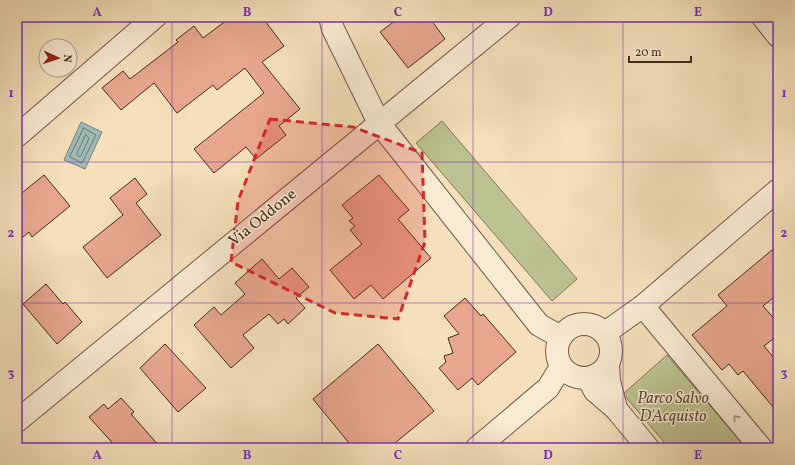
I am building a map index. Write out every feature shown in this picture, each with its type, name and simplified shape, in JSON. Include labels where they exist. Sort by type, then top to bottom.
[{"type":"street","points":[[17,136],[155,17]]},
{"type":"street","points":[[330,17],[333,29],[380,123],[539,325],[561,337]]},
{"type":"street","name":"Via Oddone","points":[[17,420],[509,17]]},
{"type":"street","points":[[763,17],[778,36]]},
{"type":"street","points":[[605,333],[643,306],[778,190]]},
{"type":"street","points":[[643,306],[761,448]]},
{"type":"street","points":[[608,365],[602,372],[588,378],[573,376],[561,367],[557,352],[561,337],[566,330],[582,324],[598,328],[605,333],[611,348],[608,365],[609,381],[616,409]]},
{"type":"street","points":[[477,448],[548,388],[561,367]]},
{"type":"street","points":[[588,378],[595,391],[616,409],[648,448]]},
{"type":"highlighted area","points":[[270,119],[353,127],[422,153],[425,242],[398,319],[335,313],[231,262],[238,201]]},
{"type":"green space","points":[[442,121],[577,279],[552,301],[416,143]]},
{"type":"green space","name":"Parco Salvo D'Acquisto","points":[[667,355],[746,448],[669,448],[623,394]]},
{"type":"water","points":[[81,122],[102,132],[85,169],[64,160]]},
{"type":"building","points":[[231,17],[262,17],[284,46],[262,62],[300,109],[279,126],[286,135],[256,159],[246,147],[214,173],[194,149],[264,93],[245,68],[217,90],[213,85],[177,113],[154,83],[121,110],[102,88],[123,71],[130,79],[178,42],[176,40],[194,26],[203,38]]},
{"type":"building","points":[[400,17],[429,17],[445,39],[408,68],[380,32]]},
{"type":"building","points":[[44,175],[70,206],[32,237],[29,232],[17,242],[17,197]]},
{"type":"building","points":[[379,175],[409,210],[398,219],[431,258],[383,299],[371,285],[354,299],[330,270],[362,244],[350,230],[355,226],[349,221],[353,218],[342,205]]},
{"type":"building","points":[[135,178],[147,194],[136,203],[161,235],[107,278],[83,247],[123,215],[110,198]]},
{"type":"building","points":[[778,245],[778,294],[763,306],[778,323],[778,335],[764,346],[778,363],[778,413],[743,371],[738,375],[729,364],[722,370],[692,335],[727,306],[718,295]]},
{"type":"building","points":[[262,259],[279,279],[292,268],[309,287],[296,298],[305,308],[288,324],[284,319],[278,324],[269,314],[243,335],[254,348],[231,368],[194,325],[214,307],[221,315],[245,294],[235,283]]},
{"type":"building","points":[[46,284],[63,304],[65,302],[82,322],[57,344],[23,304]]},
{"type":"building","points":[[465,298],[481,316],[483,314],[516,352],[478,385],[472,378],[458,390],[439,368],[446,362],[444,356],[453,353],[448,338],[459,334],[444,316]]},
{"type":"building","points":[[165,344],[206,388],[178,412],[140,368]]},
{"type":"building","points":[[378,344],[434,411],[389,448],[353,448],[313,399]]},
{"type":"building","points":[[121,398],[134,412],[131,414],[161,448],[117,448],[89,417],[104,404],[108,409]]}]
